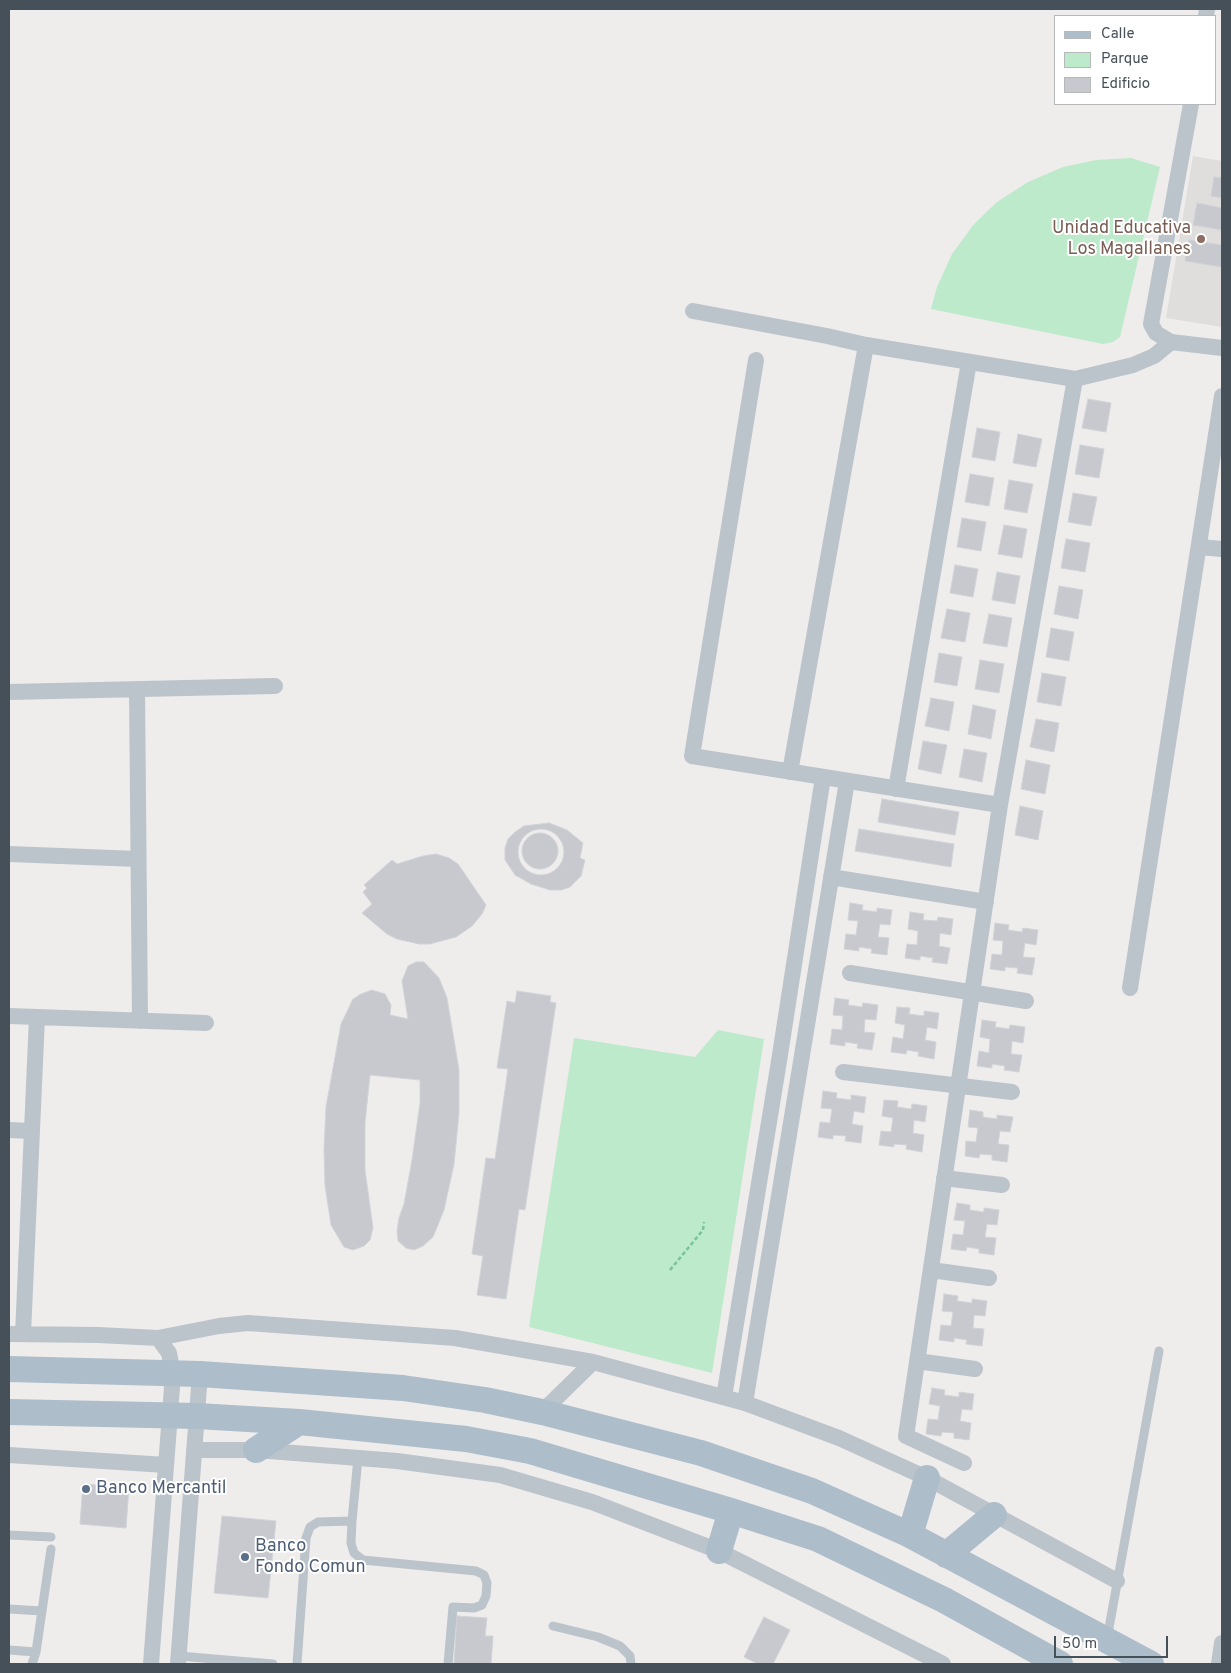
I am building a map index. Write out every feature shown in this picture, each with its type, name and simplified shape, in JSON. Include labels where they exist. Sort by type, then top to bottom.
[{"type":"main road","points":[[9,1369],[200,1374],[403,1388],[485,1400],[542,1412],[701,1453],[812,1491],[910,1535],[1151,1664]]},
{"type":"main road","points":[[9,1412],[169,1415],[299,1422],[466,1439],[530,1451],[818,1539],[944,1600],[1060,1664]]},
{"type":"main road","points":[[256,1450],[299,1422]]},
{"type":"main road","points":[[910,1535],[927,1478]]},
{"type":"main road","points":[[719,1551],[731,1511]]},
{"type":"main road","points":[[946,1555],[994,1516]]},
{"type":"street","points":[[1191,105],[1151,324],[1156,333],[1171,342],[1222,348]]},
{"type":"street","points":[[693,311],[827,336],[866,346],[1075,378],[1133,365],[1154,356],[1171,342]]},
{"type":"street","points":[[790,772],[866,346]]},
{"type":"street","points":[[756,360],[692,756],[1000,806]]},
{"type":"street","points":[[896,789],[969,362]]},
{"type":"street","points":[[964,1463],[906,1436],[1000,806],[1075,378]]},
{"type":"street","points":[[1130,988],[1222,396]]},
{"type":"street","points":[[1199,547],[1222,549]]},
{"type":"street","points":[[9,692],[275,686]]},
{"type":"street","points":[[137,689],[140,1021]]},
{"type":"street","points":[[724,1397],[823,777]]},
{"type":"street","points":[[745,1403],[847,781]]},
{"type":"street","points":[[9,854],[138,859]]},
{"type":"street","points":[[831,877],[986,902]]},
{"type":"street","points":[[850,973],[1026,1001]]},
{"type":"street","points":[[9,1016],[206,1023]]},
{"type":"street","points":[[37,1017],[32,1131],[16,1334],[158,1338],[219,1326],[248,1323],[455,1338],[593,1362],[745,1403],[839,1438],[927,1478],[1117,1582]]},
{"type":"street","points":[[780,1055],[801,1058]]},
{"type":"street","points":[[844,1072],[1012,1092]]},
{"type":"street","points":[[9,1130],[32,1131]]},
{"type":"street","points":[[944,1178],[1002,1185]]},
{"type":"street","points":[[931,1270],[989,1278]]},
{"type":"street","points":[[151,1664],[173,1374],[169,1353],[158,1338]]},
{"type":"street","points":[[917,1361],[975,1369]]},
{"type":"street","points":[[542,1412],[593,1362]]},
{"type":"street","points":[[178,1660],[200,1374]]},
{"type":"street","points":[[194,1450],[256,1450],[396,1460],[500,1475],[592,1502],[719,1551],[944,1664]]},
{"type":"street","points":[[9,1455],[166,1466]]},
{"type":"street","points":[[1220,1662],[1222,1643]]},
{"type":"lane","points":[[1106,1640],[1159,1351]]},
{"type":"lane","points":[[358,1458],[351,1544],[354,1553],[363,1560],[476,1571],[484,1575],[487,1583],[486,1596],[482,1604],[474,1608],[453,1607],[448,1664]]},
{"type":"lane","points":[[297,1664],[306,1538],[310,1527],[318,1522],[352,1522]]},
{"type":"lane","points":[[9,1535],[52,1537]]},
{"type":"lane","points":[[32,1664],[36,1652],[51,1549]]},
{"type":"lane","points":[[9,1609],[42,1611]]},
{"type":"lane","points":[[553,1626],[598,1637],[620,1646],[630,1656],[631,1664]]},
{"type":"lane","points":[[9,1650],[36,1652]]},
{"type":"lane","points":[[178,1660],[273,1664]]},
{"type":"path","points":[[670,1270],[703,1230],[704,1222]]},
{"type":"shaded area","name":"Unidad Educativa Los Magallanes","points":[[1193,156],[1222,161],[1222,327],[1166,318]]},
{"type":"green space","points":[[1131,158],[1160,167],[1120,337],[1113,342],[1103,344],[931,309],[937,287],[952,254],[974,224],[997,202],[1028,182],[1063,167],[1096,160]]},
{"type":"green space","points":[[718,1030],[764,1039],[712,1373],[529,1327],[574,1038],[695,1057]]},
{"type":"building","points":[[1214,177],[1222,178],[1222,198],[1211,196]]},
{"type":"building","points":[[1197,203],[1222,208],[1222,230],[1193,225]]},
{"type":"building","points":[[1189,240],[1222,245],[1222,267],[1185,261]]},
{"type":"building","points":[[1088,399],[1111,403],[1106,432],[1082,428]]},
{"type":"building","points":[[977,428],[1000,432],[995,461],[972,457]]},
{"type":"building","points":[[1018,434],[1042,439],[1036,467],[1013,463]]},
{"type":"building","points":[[1080,445],[1104,449],[1099,478],[1075,474]]},
{"type":"building","points":[[970,474],[994,478],[989,506],[965,502]]},
{"type":"building","points":[[1009,480],[1033,484],[1027,513],[1004,509]]},
{"type":"building","points":[[1073,493],[1097,497],[1091,526],[1068,522]]},
{"type":"building","points":[[962,518],[986,522],[981,551],[957,547]]},
{"type":"building","points":[[1004,525],[1027,529],[1022,558],[998,554]]},
{"type":"building","points":[[1066,539],[1090,543],[1085,572],[1061,568]]},
{"type":"building","points":[[955,565],[978,569],[973,597],[950,593]]},
{"type":"building","points":[[997,572],[1020,576],[1015,604],[992,600]]},
{"type":"building","points":[[1059,586],[1083,590],[1078,619],[1054,614]]},
{"type":"building","points":[[947,609],[970,613],[965,642],[941,638]]},
{"type":"building","points":[[989,614],[1012,618],[1007,647],[983,643]]},
{"type":"building","points":[[1051,628],[1074,632],[1069,661],[1046,657]]},
{"type":"building","points":[[939,653],[962,657],[957,686],[934,682]]},
{"type":"building","points":[[980,660],[1004,664],[999,693],[975,689]]},
{"type":"building","points":[[1042,673],[1066,677],[1061,706],[1037,702]]},
{"type":"building","points":[[931,698],[954,702],[949,731],[925,726]]},
{"type":"building","points":[[973,705],[996,710],[991,739],[968,734]]},
{"type":"building","points":[[1036,719],[1059,723],[1054,752],[1030,747]]},
{"type":"building","points":[[923,741],[947,745],[941,774],[918,769]]},
{"type":"building","points":[[964,749],[987,753],[982,782],[959,777]]},
{"type":"building","points":[[1026,760],[1050,765],[1045,794],[1021,789]]},
{"type":"building","points":[[882,799],[959,812],[955,835],[878,822]]},
{"type":"building","points":[[1020,806],[1043,811],[1038,840],[1015,835]]},
{"type":"building","points":[[549,823],[567,830],[583,843],[580,858],[585,860],[581,876],[570,887],[561,890],[550,890],[531,884],[515,875],[505,860],[505,848],[508,839],[515,832],[524,826]]},
{"type":"building","points":[[536,829],[546,829],[560,839],[564,852],[560,865],[554,871],[546,875],[536,875],[522,865],[518,857],[518,847],[528,833]]},
{"type":"building","points":[[859,829],[954,844],[951,867],[855,851]]},
{"type":"building","points":[[540,833],[553,838],[558,851],[553,864],[540,869],[527,864],[522,851],[527,838]]},
{"type":"building","points":[[436,854],[449,858],[458,864],[486,905],[482,914],[472,926],[456,937],[430,944],[419,944],[397,939],[387,934],[362,913],[372,904],[363,892],[367,888],[364,885],[392,860],[397,864]]},
{"type":"building","points":[[850,903],[863,905],[862,910],[877,912],[877,908],[892,910],[890,925],[880,924],[878,937],[889,938],[887,955],[871,953],[872,949],[859,947],[859,951],[844,949],[846,934],[856,935],[858,921],[848,920]]},
{"type":"building","points":[[910,912],[924,914],[923,920],[937,921],[938,917],[953,919],[951,935],[940,933],[939,946],[950,948],[947,964],[932,962],[933,958],[920,956],[920,960],[905,958],[907,944],[917,945],[918,931],[908,929]]},
{"type":"building","points":[[995,923],[1009,925],[1008,930],[1022,932],[1023,928],[1038,930],[1036,945],[1025,943],[1023,957],[1035,958],[1032,975],[1017,973],[1018,968],[1005,967],[1005,971],[990,969],[992,954],[1002,955],[1003,941],[993,940]]},
{"type":"building","points":[[416,962],[424,962],[439,978],[447,998],[459,1070],[459,1113],[454,1164],[444,1210],[433,1237],[423,1246],[414,1250],[406,1248],[398,1241],[399,1218],[404,1204],[420,1103],[420,1080],[370,1075],[365,1123],[365,1170],[373,1228],[370,1240],[364,1246],[353,1250],[344,1247],[331,1225],[325,1185],[326,1107],[341,1024],[353,999],[372,990],[385,994],[391,1005],[390,1015],[408,1019],[402,981],[408,966]]},
{"type":"building","points":[[517,991],[551,996],[550,1002],[556,1003],[525,1210],[519,1209],[506,1299],[477,1295],[483,1256],[472,1254],[486,1158],[495,1159],[508,1069],[497,1068],[507,1001],[515,1003]]},
{"type":"building","points":[[835,998],[849,1000],[848,1005],[862,1007],[863,1003],[878,1005],[876,1020],[865,1019],[864,1032],[875,1033],[872,1050],[857,1048],[858,1044],[845,1042],[845,1046],[830,1044],[832,1029],[842,1030],[843,1016],[833,1015]]},
{"type":"building","points":[[897,1007],[910,1008],[909,1014],[924,1016],[924,1011],[939,1013],[937,1029],[927,1027],[925,1040],[936,1042],[934,1059],[918,1056],[919,1052],[907,1050],[906,1054],[891,1052],[893,1037],[903,1039],[905,1025],[895,1023]]},
{"type":"building","points":[[982,1020],[996,1022],[995,1027],[1009,1029],[1010,1025],[1025,1027],[1023,1043],[1012,1041],[1011,1054],[1022,1055],[1019,1072],[1004,1070],[1005,1066],[992,1064],[992,1068],[977,1066],[979,1051],[989,1053],[990,1039],[980,1037]]},
{"type":"building","points":[[823,1091],[837,1093],[836,1098],[851,1100],[851,1095],[866,1097],[864,1113],[854,1111],[852,1124],[863,1126],[861,1143],[845,1141],[846,1136],[833,1135],[833,1139],[818,1137],[820,1122],[830,1123],[832,1109],[821,1108]]},
{"type":"building","points":[[884,1100],[898,1101],[897,1107],[911,1109],[912,1104],[927,1106],[925,1122],[914,1120],[913,1133],[924,1135],[922,1152],[906,1149],[907,1145],[894,1144],[894,1147],[879,1145],[881,1131],[891,1132],[893,1118],[882,1116]]},
{"type":"building","points":[[970,1110],[983,1112],[983,1117],[997,1119],[997,1115],[1013,1117],[1010,1132],[1000,1131],[998,1144],[1009,1145],[1007,1162],[992,1160],[992,1155],[980,1154],[979,1158],[965,1156],[966,1141],[976,1142],[978,1128],[968,1127]]},
{"type":"building","points":[[957,1203],[970,1205],[970,1210],[984,1212],[984,1208],[999,1210],[997,1225],[987,1224],[985,1237],[996,1238],[994,1255],[979,1253],[979,1249],[967,1247],[966,1251],[951,1249],[953,1234],[963,1235],[965,1221],[954,1220]]},
{"type":"building","points":[[944,1294],[958,1296],[957,1301],[972,1303],[972,1299],[987,1301],[985,1316],[974,1315],[973,1328],[984,1329],[982,1346],[966,1344],[967,1340],[954,1338],[954,1342],[939,1340],[941,1325],[951,1326],[953,1312],[942,1311]]},
{"type":"building","points":[[932,1388],[945,1390],[944,1395],[959,1397],[959,1392],[974,1394],[972,1410],[962,1409],[960,1421],[971,1423],[969,1440],[954,1438],[954,1433],[942,1432],[941,1436],[926,1434],[928,1419],[938,1420],[940,1406],[929,1404]]},
{"type":"building","points":[[83,1484],[129,1487],[126,1528],[80,1524]]},
{"type":"building","name":"Banco Fondo Comun","points":[[222,1516],[276,1521],[268,1598],[214,1593]]},
{"type":"building","points":[[457,1616],[487,1618],[485,1636],[493,1636],[491,1664],[454,1664]]},
{"type":"building","points":[[764,1617],[790,1630],[773,1664],[758,1664],[744,1657]]},
{"type":"place","name":"Unidad Educativa Los Magallanes","points":[[1201,239]]},
{"type":"place","name":"Banco Mercantil","points":[[86,1489]]},
{"type":"place","name":"Banco Fondo Comun","points":[[245,1557]]}]
